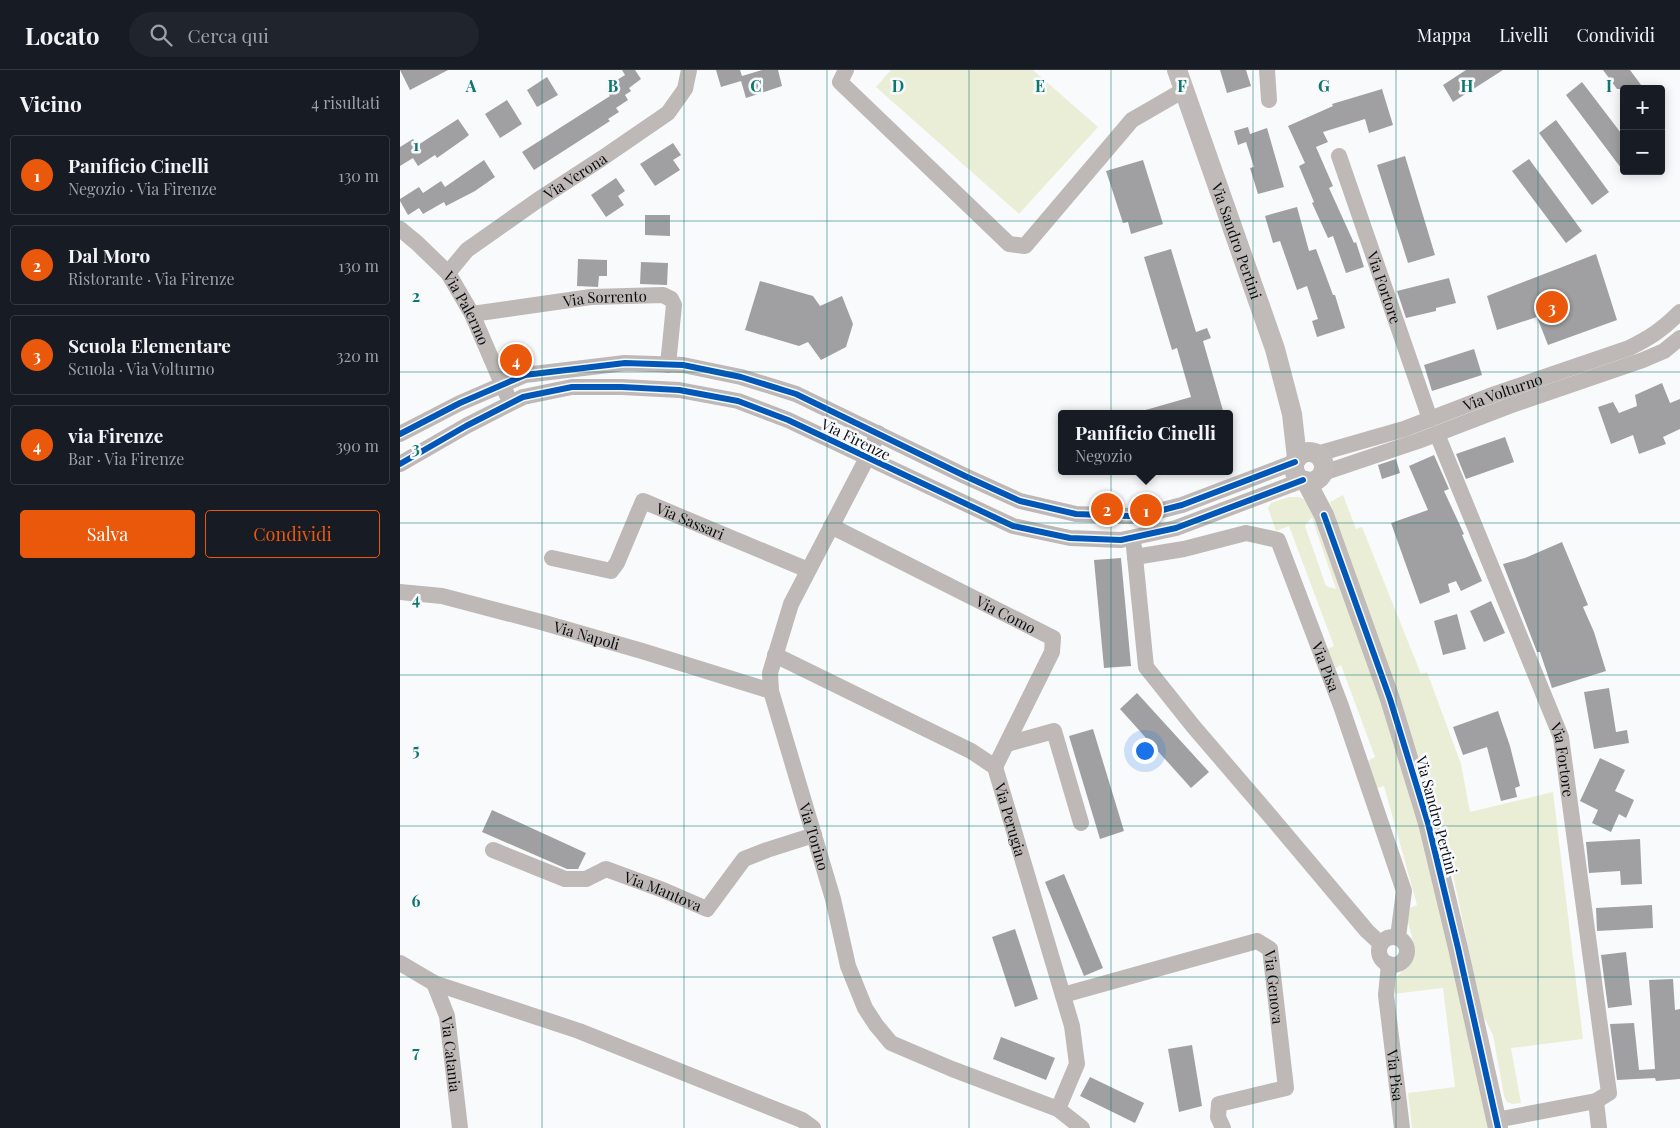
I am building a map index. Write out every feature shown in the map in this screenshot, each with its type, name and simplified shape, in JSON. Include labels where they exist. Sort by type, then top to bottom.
[{"type":"main road","name":"Via Sandro Pertini","points":[[1177,70],[1275,349],[1292,414],[1324,516],[1390,699],[1428,823],[1497,1124]]},
{"type":"street","name":"Via Verona","points":[[448,273],[467,250],[482,239],[668,113],[685,89],[689,70]]},
{"type":"street","points":[[846,70],[840,82],[1009,244],[1025,246],[1132,120],[1184,90]]},
{"type":"street","points":[[1267,70],[1269,100]]},
{"type":"street","name":"Via Fortore","points":[[1339,156],[1430,419]]},
{"type":"street","name":"Via Palermo","points":[[400,229],[448,273],[472,314],[510,404]]},
{"type":"street","name":"Via Sorrento","points":[[472,314],[591,297],[663,296],[671,299],[674,305],[668,365]]},
{"type":"street","name":"Via Volturno","points":[[1310,467],[1495,394],[1629,348],[1650,338],[1665,327],[1680,312]]},
{"type":"street","points":[[1665,327],[1680,339]]},
{"type":"street","name":"Via Volturno","points":[[1310,467],[1437,434],[1518,403],[1643,360],[1664,350],[1680,339]]},
{"type":"street","name":"Via Firenze","points":[[400,434],[460,403],[526,375],[625,364],[683,365],[741,377],[796,394],[1020,501],[1076,514],[1129,516],[1147,514],[1310,467]]},
{"type":"street","name":"Via Firenze","points":[[400,464],[466,426],[524,397],[572,387],[622,386],[679,390],[738,401],[788,420],[1013,526],[1070,538],[1121,540],[1176,528],[1310,467]]},
{"type":"street","name":"Via Torino","points":[[878,433],[791,604],[770,673],[771,691],[833,899],[848,966],[865,1008],[891,1043],[1058,1109],[1082,1128]]},
{"type":"street","name":"Via Fortore","points":[[1437,434],[1561,736],[1609,1093],[1596,1101]]},
{"type":"street","name":"Via Sassari","points":[[552,558],[611,571],[617,564],[643,501],[808,570]]},
{"type":"street","name":"Via Como","points":[[831,526],[1053,638],[1052,652],[995,768]]},
{"type":"street","name":"Via Pisa","points":[[1135,557],[1184,548],[1246,533],[1278,540],[1340,706],[1404,891],[1398,937]]},
{"type":"street","points":[[1133,537],[1146,667],[1193,726],[1380,944]]},
{"type":"street","name":"Via Napoli","points":[[400,592],[442,596],[541,622],[771,691]]},
{"type":"street","name":"Via Perugia","points":[[775,655],[971,751],[995,768],[1072,1026],[1077,1064],[1058,1109]]},
{"type":"street","points":[[1007,744],[1054,731],[1081,822]]},
{"type":"street","name":"Via Mantova","points":[[493,850],[565,879],[586,879],[606,869],[663,890],[706,909],[744,859],[814,835]]},
{"type":"street","points":[[1388,937],[1398,937],[1406,943],[1407,953],[1402,962],[1388,964],[1384,962],[1379,954],[1380,944],[1388,937]]},
{"type":"street","name":"Via Genova","points":[[1063,995],[1256,941],[1270,949],[1286,1088],[1219,1104],[1218,1118],[1223,1128]]},
{"type":"street","points":[[400,963],[434,983],[579,1031],[802,1120],[813,1128]]},
{"type":"street","name":"Via Pisa","points":[[1388,964],[1386,995],[1402,1128]]},
{"type":"street","name":"Via Catania","points":[[434,983],[447,1016],[460,1128]]},
{"type":"street","points":[[1497,1124],[1596,1101],[1599,1128]]},
{"type":"green space","points":[[891,70],[1033,70],[1098,127],[1019,214],[876,87]]},
{"type":"green space","points":[[1343,495],[1356,529],[1362,527],[1421,674],[1427,672],[1461,764],[1470,812],[1553,792],[1583,1039],[1511,1048],[1521,1103],[1513,1104],[1507,1102],[1504,1096],[1493,1035],[1480,1010],[1448,851],[1432,795],[1330,502]]},
{"type":"green space","points":[[1289,497],[1304,499],[1309,497],[1417,804],[1490,1128],[1412,1128],[1408,1093],[1455,1087],[1443,988],[1393,994],[1397,977],[1414,957],[1414,945],[1405,910],[1417,905],[1384,786],[1374,789],[1365,762],[1375,757],[1341,665],[1331,671],[1323,651],[1334,646],[1289,526],[1276,531],[1268,508],[1271,503]],"holes":[[[1312,518],[1336,589],[1326,586],[1305,526]]]},
{"type":"building","points":[[400,70],[448,70],[410,90]]},
{"type":"building","points":[[622,70],[635,70],[641,79],[629,88],[631,91],[625,95],[628,100],[616,108],[619,112],[608,119],[610,121],[534,170],[522,152],[610,96],[606,90],[618,83],[617,80],[625,75]]},
{"type":"building","points":[[716,70],[740,70],[742,76],[762,70],[778,70],[782,86],[746,98],[741,81],[721,87]]},
{"type":"building","points":[[1220,70],[1246,70],[1251,86],[1227,93]]},
{"type":"building","points":[[1466,70],[1503,70],[1453,102],[1443,85]]},
{"type":"building","points":[[1603,70],[1630,70],[1641,85],[1620,85],[1620,89],[1617,89]]},
{"type":"building","points":[[547,77],[558,95],[537,107],[527,90]]},
{"type":"building","points":[[1582,82],[1620,132],[1620,167],[1566,95]]},
{"type":"building","points":[[1382,89],[1393,125],[1369,133],[1365,119],[1323,132],[1328,142],[1316,147],[1333,186],[1329,188],[1354,243],[1356,242],[1364,267],[1346,273],[1333,236],[1328,238],[1312,203],[1314,202],[1299,166],[1305,163],[1288,126],[1333,106],[1332,104]]},
{"type":"building","points":[[507,100],[522,124],[500,138],[485,114]]},
{"type":"building","points":[[458,119],[469,135],[437,158],[435,155],[418,166],[413,158],[400,166],[400,147],[413,139],[418,145]]},
{"type":"building","points":[[1556,120],[1609,192],[1592,205],[1539,133]]},
{"type":"building","points":[[1248,127],[1250,134],[1267,128],[1284,187],[1258,194],[1250,168],[1254,167],[1246,142],[1238,145],[1234,131]]},
{"type":"building","points":[[673,143],[681,155],[673,160],[680,170],[655,186],[640,164]]},
{"type":"building","points":[[1405,156],[1435,255],[1408,263],[1377,165]]},
{"type":"building","points":[[1529,159],[1582,231],[1566,243],[1512,171]]},
{"type":"building","points":[[484,160],[495,177],[475,191],[446,206],[444,202],[423,214],[419,208],[408,215],[400,199],[419,187],[423,193],[441,181],[445,187]]},
{"type":"building","points":[[1143,160],[1163,224],[1131,234],[1128,222],[1123,223],[1106,171]]},
{"type":"building","points":[[616,178],[625,191],[618,196],[624,205],[606,217],[591,195]]},
{"type":"building","points":[[1297,207],[1309,251],[1316,249],[1333,295],[1335,295],[1345,328],[1317,337],[1312,321],[1318,319],[1307,286],[1297,290],[1280,241],[1273,243],[1265,216]]},
{"type":"building","points":[[645,215],[670,215],[670,236],[645,235]]},
{"type":"building","points":[[1171,249],[1196,332],[1207,328],[1211,338],[1203,341],[1223,410],[1146,410],[1191,397],[1177,348],[1172,350],[1144,257]]},
{"type":"building","points":[[1596,254],[1617,320],[1548,345],[1537,317],[1497,330],[1487,296]]},
{"type":"building","points":[[578,259],[607,260],[607,276],[599,276],[598,287],[577,286]]},
{"type":"building","points":[[641,262],[668,263],[667,285],[640,284]]},
{"type":"building","points":[[1449,278],[1456,303],[1436,308],[1436,311],[1406,318],[1397,291]]},
{"type":"building","points":[[760,281],[813,296],[820,306],[842,296],[853,324],[846,347],[821,360],[808,342],[799,346],[745,330]]},
{"type":"building","points":[[1474,349],[1482,375],[1432,391],[1424,365]]},
{"type":"building","points":[[1662,383],[1670,403],[1680,399],[1680,429],[1663,437],[1666,444],[1639,454],[1633,435],[1611,444],[1598,407],[1613,402],[1619,413],[1637,406],[1635,395]]},
{"type":"building","points":[[1505,437],[1514,462],[1466,479],[1456,454]]},
{"type":"building","points":[[1434,455],[1449,489],[1444,491],[1464,534],[1462,535],[1482,581],[1461,591],[1456,581],[1448,584],[1450,592],[1420,604],[1391,523],[1428,510],[1409,466]]},
{"type":"building","points":[[1396,459],[1400,473],[1382,479],[1378,465]]},
{"type":"building","points":[[1562,542],[1588,605],[1583,607],[1594,632],[1606,671],[1552,688],[1540,652],[1537,652],[1503,564],[1525,558]]},
{"type":"building","points":[[1121,558],[1131,666],[1104,668],[1094,560]]},
{"type":"building","points":[[1491,601],[1505,633],[1484,642],[1470,611]]},
{"type":"building","points":[[1457,614],[1466,649],[1443,655],[1434,621]]},
{"type":"building","points":[[1609,688],[1616,732],[1627,730],[1629,743],[1594,749],[1584,692]]},
{"type":"building","points":[[1137,693],[1209,772],[1191,788],[1120,709]]},
{"type":"building","points":[[1498,711],[1510,746],[1520,786],[1515,788],[1517,797],[1501,801],[1487,747],[1463,755],[1453,727]]},
{"type":"building","points":[[1093,729],[1124,831],[1100,839],[1069,736]]},
{"type":"building","points":[[1600,758],[1625,770],[1615,791],[1634,800],[1626,818],[1619,814],[1611,832],[1592,823],[1598,810],[1580,801]]},
{"type":"building","points":[[492,810],[586,853],[578,869],[567,869],[482,832]]},
{"type":"building","points":[[1640,839],[1642,884],[1621,885],[1620,871],[1589,873],[1586,842]]},
{"type":"building","points":[[1064,874],[1103,968],[1084,976],[1045,882]]},
{"type":"building","points":[[1652,905],[1653,928],[1597,931],[1596,908]]},
{"type":"building","points":[[1015,929],[1038,999],[1015,1007],[992,937]]},
{"type":"building","points":[[1626,952],[1632,1005],[1608,1008],[1601,955]]},
{"type":"building","points":[[1673,979],[1675,1010],[1680,1009],[1680,1079],[1656,1081],[1655,1078],[1617,1080],[1610,1024],[1634,1023],[1639,1070],[1655,1069],[1649,980]]},
{"type":"building","points":[[1001,1037],[1055,1058],[1046,1080],[993,1059]]},
{"type":"building","points":[[1192,1045],[1202,1106],[1179,1112],[1168,1049]]},
{"type":"building","points":[[1090,1077],[1144,1103],[1135,1123],[1080,1096]]},
{"type":"cycle path","points":[[400,434],[460,403],[525,375],[625,363],[683,365],[741,377],[796,394],[1020,501],[1076,514],[1129,516],[1147,514],[1182,505],[1295,462]]},
{"type":"cycle path","points":[[400,464],[466,426],[523,397],[572,387],[622,387],[679,390],[738,401],[788,420],[1013,526],[1070,538],[1121,540],[1176,528],[1303,480]]},
{"type":"cycle path","points":[[1324,515],[1390,699],[1428,823],[1498,1128]]},
{"type":"place","name":"Scuola Elementare","points":[[1552,307]]},
{"type":"place","name":"via Firenze","points":[[516,360]]},
{"type":"place","name":"Dal Moro","points":[[1107,509]]},
{"type":"place","name":"Panificio Cinelli","points":[[1146,510]]}]
